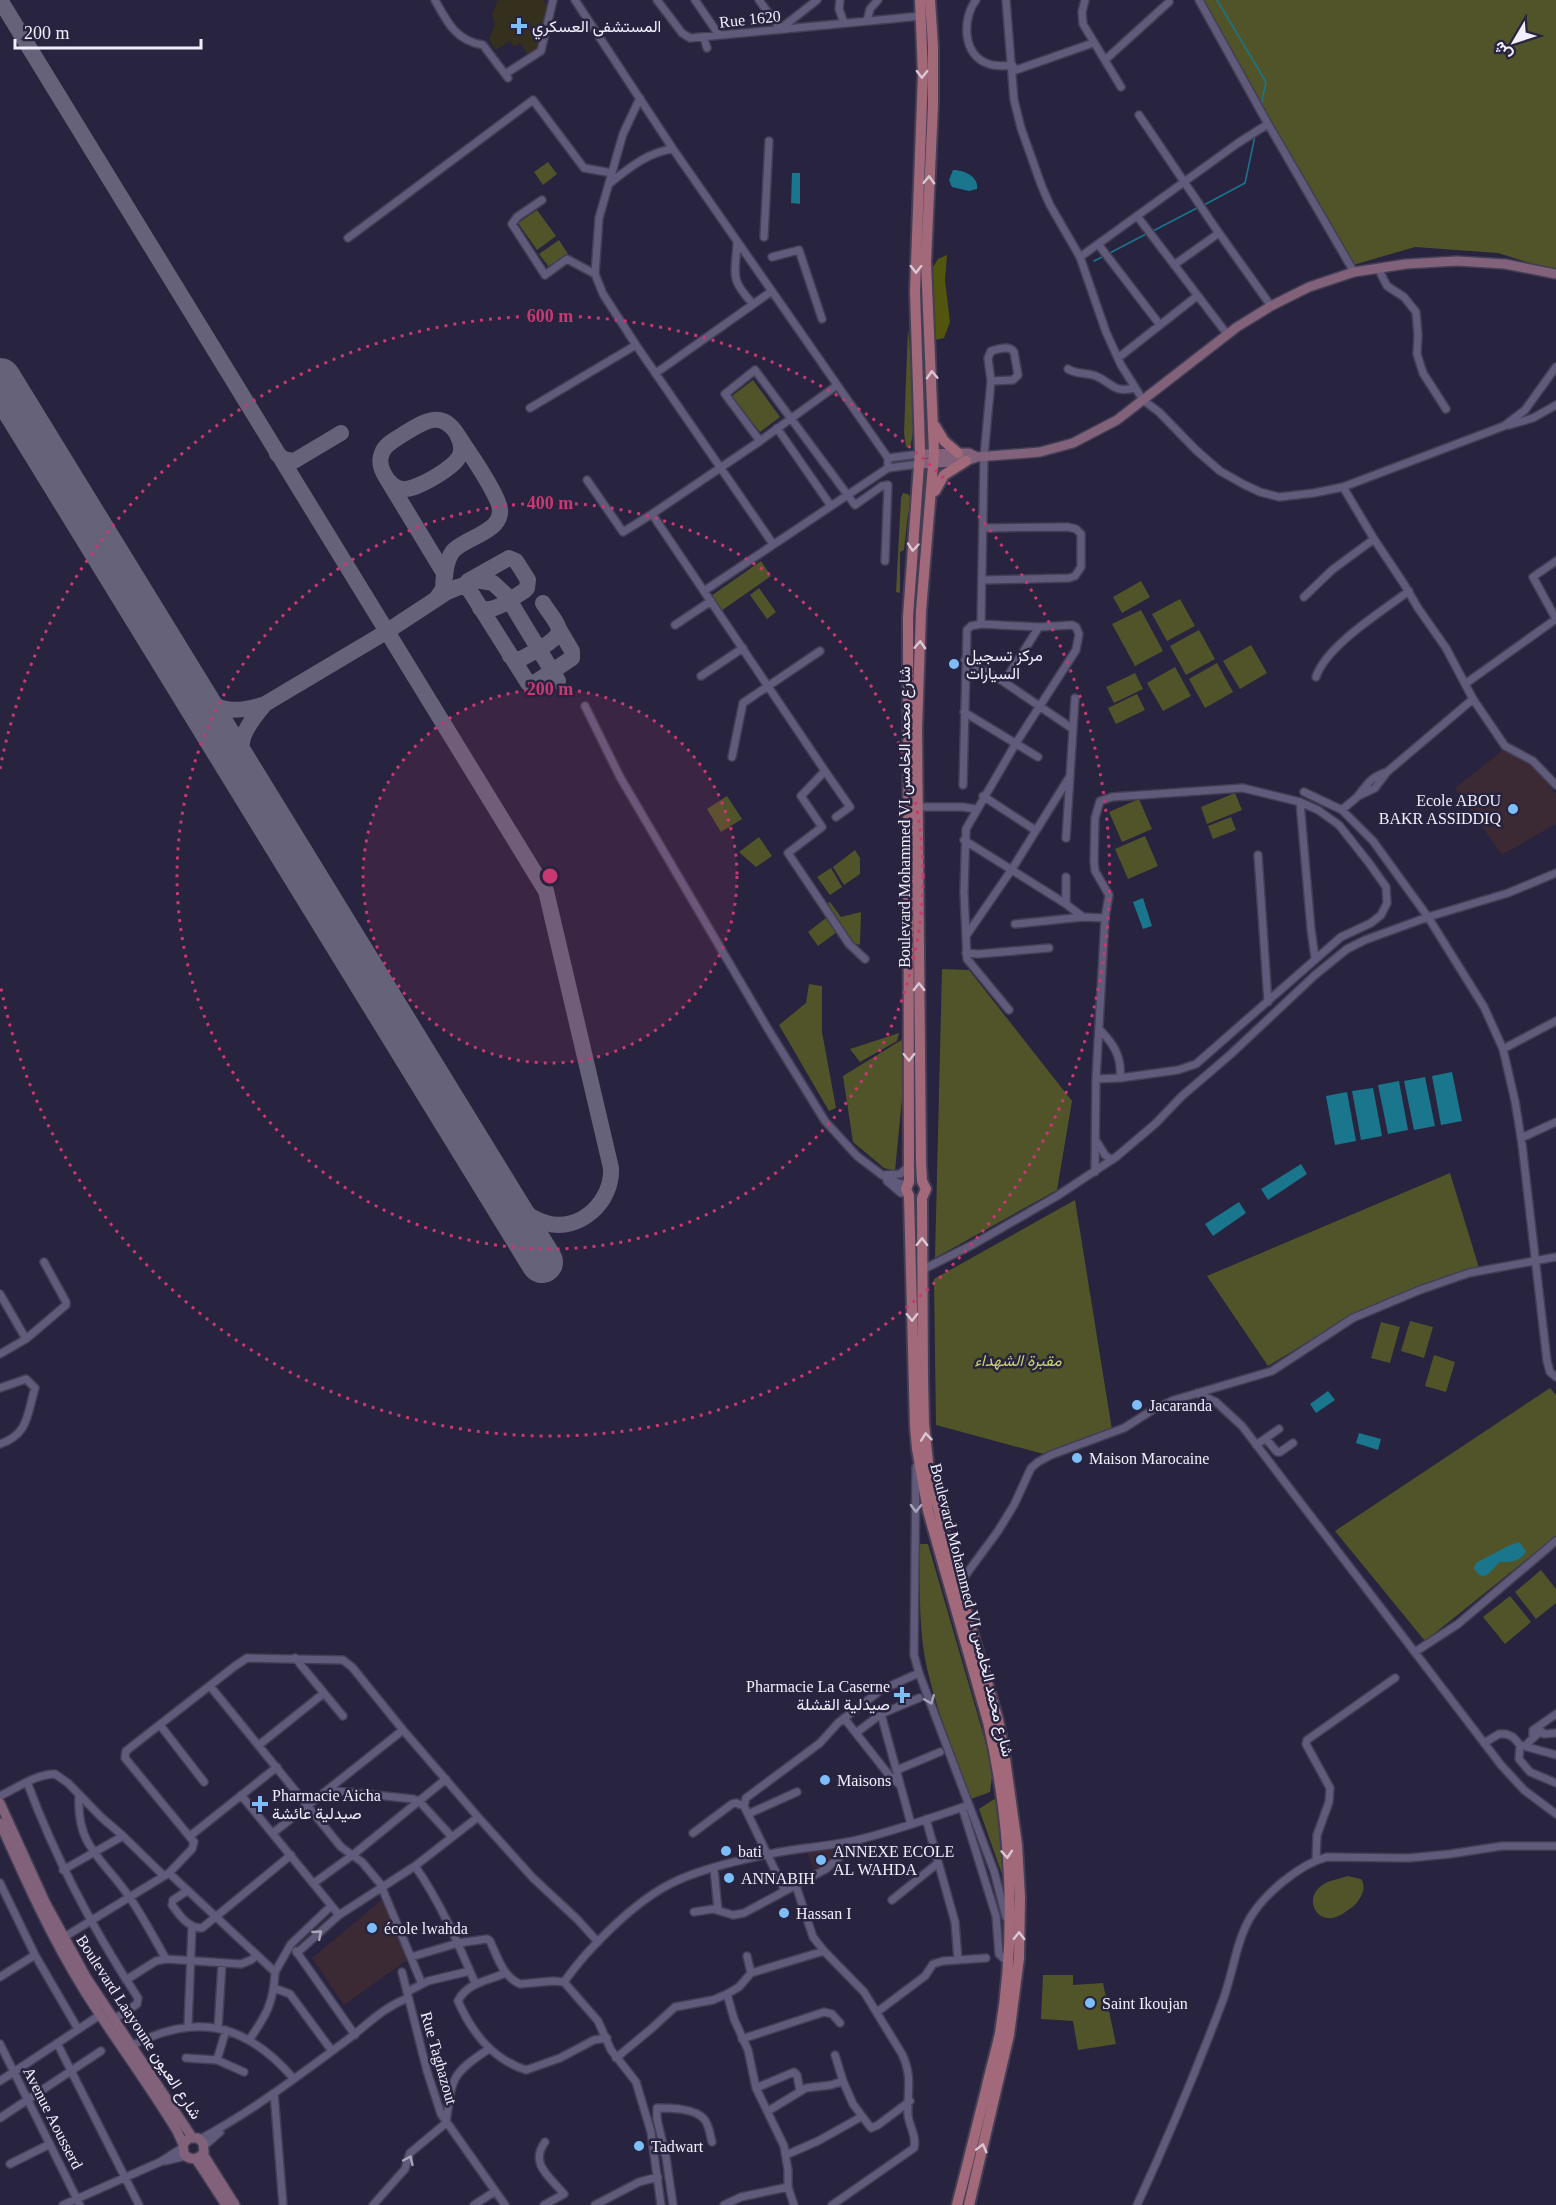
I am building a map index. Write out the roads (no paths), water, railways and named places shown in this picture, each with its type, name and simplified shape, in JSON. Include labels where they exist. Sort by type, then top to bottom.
[{"type":"main road","points":[[920,0],[927,46]]},
{"type":"main road","points":[[927,46],[930,0]]},
{"type":"main road","name":"Boulevard Mohammed VI شارع محمد الخامس","points":[[927,46],[933,105],[926,249],[934,458],[921,611],[917,704],[922,1181],[926,1189],[922,1197],[924,1423],[929,1473],[998,1720],[1017,1845],[1020,1897],[1019,1958],[1010,2027],[969,2205]]},
{"type":"main road","name":"Boulevard Mohammed VI شارع محمد الخامس","points":[[927,46],[915,291],[920,403],[919,459],[908,617],[910,1032],[908,1188],[916,1449],[928,1511],[995,1753],[1003,1796],[1009,1898],[1008,1960],[999,2035],[957,2205]]},
{"type":"main road","points":[[934,424],[944,441],[958,453]]},
{"type":"main road","points":[[932,497],[944,475],[976,458]]},
{"type":"main road","points":[[922,1181],[918,1179],[908,1188],[918,1199],[922,1197]]},
{"type":"street","points":[[435,0],[451,29],[472,43],[483,45],[507,76],[541,51],[553,0]]},
{"type":"street","points":[[575,0],[737,244],[888,458],[888,468]]},
{"type":"street","points":[[695,0],[719,35]]},
{"type":"street","points":[[759,0],[780,29],[808,3],[817,0]]},
{"type":"street","points":[[840,0],[838,9],[844,23]]},
{"type":"street","points":[[867,21],[870,9],[878,0]]},
{"type":"street","points":[[976,0],[969,8],[966,24],[968,40],[971,49],[980,60],[989,65],[1013,68],[1093,43]]},
{"type":"street","points":[[1006,0],[1014,100],[1020,128],[1050,205],[1080,257],[1106,332],[1118,358],[1143,400],[1159,412],[1220,471],[1260,492],[1279,497],[1314,493],[1343,487],[1504,426],[1533,418],[1556,405]]},
{"type":"street","points":[[1086,0],[1082,12],[1083,24],[1121,87]]},
{"type":"street","points":[[1199,0],[1354,272]]},
{"type":"street","points":[[1105,60],[1170,1]]},
{"type":"street","name":"Rue 1620","points":[[662,2],[682,33],[690,38],[921,16]]},
{"type":"street","points":[[704,38],[707,48]]},
{"type":"street","points":[[640,98],[623,134],[599,218],[595,274],[603,294],[636,345],[773,544]]},
{"type":"street","points":[[348,238],[533,100],[584,168],[612,173]]},
{"type":"street","points":[[1139,115],[1271,306]]},
{"type":"street","points":[[1080,257],[1268,124]]},
{"type":"street","points":[[764,237],[769,141]]},
{"type":"street","points":[[609,184],[631,166],[649,156],[663,150],[673,149]]},
{"type":"street","points":[[542,200],[517,217],[512,224],[546,275],[567,259],[595,274]]},
{"type":"street","points":[[1137,216],[1227,334]]},
{"type":"street","points":[[1174,265],[1219,232]]},
{"type":"street","points":[[737,244],[735,278],[738,287],[753,304]]},
{"type":"street","points":[[1098,244],[1160,325]]},
{"type":"street","points":[[772,257],[800,250],[822,319]]},
{"type":"street","points":[[888,458],[976,458],[1040,452],[1073,443],[1104,429],[1227,334],[1271,306],[1309,287],[1354,272],[1406,264],[1457,261],[1505,264],[1556,274]]},
{"type":"street","points":[[1378,268],[1387,286],[1404,297],[1416,312],[1417,354],[1423,373],[1446,409]]},
{"type":"street","points":[[656,373],[772,291]]},
{"type":"street","points":[[1118,358],[1197,297]]},
{"type":"street","points":[[530,408],[636,345]]},
{"type":"street","points":[[981,624],[983,528],[976,458],[991,381],[989,354],[995,350],[1012,349],[1018,375],[1016,378],[991,381]]},
{"type":"street","points":[[1504,426],[1525,410],[1556,367]]},
{"type":"street","points":[[1068,369],[1074,373],[1094,375],[1113,388],[1123,391],[1136,388]]},
{"type":"street","points":[[760,441],[724,394],[755,370],[855,505],[882,486],[888,486],[885,561]]},
{"type":"street","points":[[587,480],[623,532],[721,468],[836,386]]},
{"type":"street","points":[[777,428],[831,506]]},
{"type":"street","points":[[934,458],[958,453],[972,453],[976,458]]},
{"type":"street","points":[[704,591],[888,468],[919,459]]},
{"type":"street","points":[[1343,487],[1418,608],[1446,648],[1473,699],[1505,746],[1533,761],[1556,785]]},
{"type":"street","points":[[652,514],[850,807],[836,817]]},
{"type":"street","points":[[983,528],[1068,527],[1079,531],[1081,545],[1081,567],[1075,576],[983,580]]},
{"type":"street","points":[[1304,597],[1332,570],[1374,539]]},
{"type":"street","points":[[1465,684],[1556,619],[1533,577],[1556,561]]},
{"type":"street","points":[[1316,677],[1325,658],[1344,640],[1408,591]]},
{"type":"street","points":[[675,625],[711,601]]},
{"type":"street","points":[[963,785],[967,630],[971,626],[981,624],[1076,627],[1079,634],[1076,650],[975,809],[964,840],[966,953],[969,963],[1009,1010]]},
{"type":"street","points":[[1004,682],[1039,627]]},
{"type":"street","points":[[701,676],[743,648]]},
{"type":"street","points":[[732,757],[743,703],[820,651]]},
{"type":"street","points":[[965,660],[1004,682],[1073,729]]},
{"type":"street","points":[[1066,838],[1075,698]]},
{"type":"street","points":[[1342,810],[1358,796],[1368,782],[1387,772],[1473,699]]},
{"type":"street","points":[[585,706],[620,777],[768,1029],[825,1120],[857,1156],[882,1175],[908,1188]]},
{"type":"street","points":[[964,712],[1038,757]]},
{"type":"street","points":[[825,771],[801,796],[822,827],[788,853],[849,944],[865,959]]},
{"type":"street","points":[[966,936],[1012,869],[1070,776]]},
{"type":"street","points":[[1095,1172],[1096,1079],[1105,918],[1109,895],[1095,871],[1097,806],[1104,798],[1243,788],[1300,802],[1318,810],[1339,825],[1370,862],[1386,887],[1387,903],[1381,915],[1371,923],[1341,937],[1315,958],[1196,1065],[1179,1070],[1096,1079]]},
{"type":"street","points":[[1304,792],[1342,810],[1372,842],[1428,917],[1484,1007],[1503,1049],[1521,1138],[1547,1361],[1550,1372],[1556,1377]]},
{"type":"street","points":[[983,796],[1035,830]]},
{"type":"street","points":[[1300,802],[1315,958]]},
{"type":"street","points":[[918,807],[975,809]]},
{"type":"street","points":[[964,840],[1083,917]]},
{"type":"street","points":[[1258,855],[1268,1002]]},
{"type":"street","points":[[922,1270],[974,1244],[1112,1160],[1155,1124],[1182,1096],[1333,960],[1365,940],[1508,892],[1556,873]]},
{"type":"street","points":[[1066,877],[1066,904]]},
{"type":"street","points":[[1015,924],[1083,917],[1105,918]]},
{"type":"street","points":[[966,953],[1049,948]]},
{"type":"street","points":[[1503,1049],[1556,1021]]},
{"type":"street","points":[[1099,1029],[1112,1044],[1120,1059],[1120,1078]]},
{"type":"street","points":[[1521,1138],[1556,1122]]},
{"type":"street","points":[[1096,1140],[1105,1155],[1112,1160]]},
{"type":"street","points":[[882,1175],[900,1174],[908,1167]]},
{"type":"street","points":[[959,1584],[998,1531],[1014,1505],[1031,1468],[1038,1462],[1124,1428],[1154,1408],[1272,1371],[1353,1318],[1411,1293],[1469,1273],[1556,1257]]},
{"type":"street","points":[[0,1354],[26,1340],[66,1305],[44,1262]]},
{"type":"street","points":[[0,1294],[26,1340]]},
{"type":"street","points":[[0,1388],[26,1379],[35,1388],[21,1432],[15,1438],[0,1444]]},
{"type":"street","points":[[1197,1393],[1216,1402],[1242,1426],[1485,1743],[1524,1790],[1556,1814]]},
{"type":"street","points":[[1256,1445],[1279,1429]]},
{"type":"street","points":[[1266,1439],[1277,1452],[1293,1443]]},
{"type":"street","points":[[916,1449],[914,1655],[965,1806],[996,1916],[999,1954],[1008,1960]]},
{"type":"street","points":[[1415,1652],[1458,1624],[1556,1541]]},
{"type":"street","points":[[60,1940],[166,1875],[192,1849],[194,1842],[190,1836],[125,1758],[126,1751],[247,1658],[295,1658],[343,1660],[352,1667],[403,1730],[532,1878],[577,1919],[598,1942]]},
{"type":"street","points":[[295,1658],[343,1716]]},
{"type":"street","points":[[785,1892],[744,1806],[746,1798],[820,1743],[844,1718],[881,1690],[919,1673]]},
{"type":"street","points":[[1316,1860],[1317,1834],[1329,1802],[1330,1788],[1306,1744],[1307,1740],[1395,1678]]},
{"type":"street","points":[[210,1686],[341,1847],[354,1854],[382,1888],[422,1984]]},
{"type":"street","points":[[259,1745],[324,1693]]},
{"type":"street","points":[[856,1733],[881,1714],[919,1698]]},
{"type":"street","points":[[881,1714],[911,1824]]},
{"type":"street","points":[[1533,1738],[1533,1731],[1555,1716]]},
{"type":"street","points":[[844,1718],[889,1775],[901,1785]]},
{"type":"street","points":[[160,1725],[204,1782]]},
{"type":"street","points":[[273,1833],[403,1730]]},
{"type":"street","points":[[1556,1733],[1544,1734],[1541,1731],[1522,1746],[1519,1760],[1530,1772],[1556,1783]]},
{"type":"street","points":[[1485,1743],[1499,1734],[1506,1734],[1522,1746],[1556,1755]]},
{"type":"street","points":[[897,1770],[940,1752]]},
{"type":"street","points":[[190,1836],[277,1767]]},
{"type":"street","points":[[0,1796],[27,1782],[56,1774],[274,1972]]},
{"type":"street","points":[[314,1883],[354,1854],[446,1779]]},
{"type":"street","points":[[27,1782],[63,1870],[90,1922],[138,2001],[113,2020]]},
{"type":"street","points":[[328,1790],[404,1797],[419,1801],[452,1838]]},
{"type":"street","points":[[748,1814],[797,1792]]},
{"type":"street","points":[[241,1795],[339,1915]]},
{"type":"street","points":[[79,1796],[80,1823],[93,1854],[130,1898],[166,1959]]},
{"type":"street","name":"Boulevard Laayoune شارع العيون","points":[[0,1803],[3,1828],[42,1898],[60,1940],[100,2015],[174,2125],[184,2149]]},
{"type":"street","points":[[693,1833],[732,1804],[744,1806]]},
{"type":"street","points":[[965,1806],[994,1871],[1009,1928]]},
{"type":"street","points":[[411,1957],[458,1943],[488,1939],[506,1973],[520,1984],[564,1982],[598,1942],[655,1893],[679,1880],[767,1855],[859,1840],[965,1806]]},
{"type":"street","points":[[297,1953],[339,1915],[415,1866],[478,1817]]},
{"type":"street","points":[[926,1819],[955,1922],[958,1960]]},
{"type":"street","points":[[63,1870],[123,1836]]},
{"type":"street","points":[[694,1912],[718,1910],[734,1915],[744,1913],[826,1869],[859,1840]]},
{"type":"street","points":[[1137,2205],[1180,2110],[1224,1997],[1244,1932],[1251,1917],[1293,1874],[1316,1860],[1328,1857],[1409,1858],[1502,1846],[1556,1846]]},
{"type":"street","points":[[187,1891],[173,1900],[172,1905],[192,1927],[202,1928],[291,1855]]},
{"type":"street","points":[[892,1900],[938,1863]]},
{"type":"street","points":[[415,1866],[458,1943],[475,1983]]},
{"type":"street","points":[[714,1869],[718,1910]]},
{"type":"street","points":[[0,1883],[35,1955],[78,2029]]},
{"type":"street","points":[[796,1886],[810,1929],[824,1951],[856,1983],[877,2012],[907,2063],[910,2082],[908,2114],[915,2139],[914,2148],[832,2205]]},
{"type":"street","points":[[249,2040],[271,2003],[274,1972],[291,1944],[331,1906]]},
{"type":"street","points":[[188,2026],[192,1927]]},
{"type":"street","name":"Boulevard Laayoune شارع العيون","points":[[60,1940],[199,2147],[235,2205]]},
{"type":"street","points":[[291,1944],[354,2035]]},
{"type":"street","points":[[616,2058],[675,2007],[713,2000],[740,1987],[751,1973],[824,1951]]},
{"type":"street","points":[[0,1977],[35,1955]]},
{"type":"street","points":[[126,1980],[156,1961],[166,1959],[241,1964],[256,1956]]},
{"type":"street","points":[[747,1956],[751,1973]]},
{"type":"street","points":[[877,2012],[925,1976],[933,1964],[986,1958]]},
{"type":"street","points":[[217,2060],[222,2029],[222,1963]]},
{"type":"street","points":[[63,2205],[79,2202],[184,2149],[199,2147],[354,2035],[375,2016],[422,1984],[470,1971]]},
{"type":"street","name":"Rue Taghazout","points":[[402,1972],[432,2089],[446,2122],[505,2205]]},
{"type":"street","points":[[506,1973],[475,1983],[461,1995],[458,2001],[489,2049],[507,2063],[526,2070],[560,2058],[594,2040],[607,2038]]},
{"type":"street","points":[[564,1982],[592,2013],[616,2058],[636,2082],[645,2109],[661,2205]]},
{"type":"street","points":[[274,1988],[290,1994],[332,2051]]},
{"type":"street","points":[[727,1994],[734,2019],[748,2050],[756,2088],[781,2136],[786,2154],[788,2187],[794,2205]]},
{"type":"street","points":[[742,2038],[824,2012],[832,2014],[840,2023]]},
{"type":"street","points":[[0,2081],[100,2015]]},
{"type":"street","points":[[131,2046],[154,2034],[188,2026],[222,2029],[249,2040],[268,2052],[294,2079]]},
{"type":"street","points":[[57,2043],[139,2205]]},
{"type":"street","name":"Avenue Aousserd","points":[[0,2044],[79,2202]]},
{"type":"street","points":[[373,2205],[405,2169],[410,2153],[446,2122],[450,2092],[457,2073],[489,2049]]},
{"type":"street","points":[[0,2118],[101,2051]]},
{"type":"street","points":[[835,2055],[843,2081],[867,2125],[875,2127],[910,2101]]},
{"type":"street","points":[[186,2058],[217,2060],[244,2072]]},
{"type":"street","points":[[756,2088],[794,2073],[797,2075],[800,2091]]},
{"type":"street","points":[[768,2111],[800,2091],[813,2086],[831,2085],[843,2081]]},
{"type":"street","points":[[274,2093],[283,2205]]},
{"type":"street","points":[[657,2108],[657,2119],[674,2205]]},
{"type":"street","points":[[645,2109],[680,2110],[700,2115],[707,2122],[712,2142]]},
{"type":"street","points":[[786,2154],[824,2138],[861,2117]]},
{"type":"street","points":[[184,2149],[187,2139],[199,2147]]},
{"type":"street","points":[[544,2205],[564,2194],[542,2168],[538,2159],[538,2152],[545,2142]]},
{"type":"street","points":[[10,2164],[50,2144]]},
{"type":"street","name":"Boulevard Laayoune شارع العيون","points":[[199,2147],[226,2205]]},
{"type":"street","points":[[595,2205],[639,2182],[658,2177]]},
{"type":"street","points":[[726,2204],[741,2197],[788,2187]]},
{"type":"street","points":[[474,2205],[494,2192]]},
{"type":"water","points":[[953,170],[970,175],[976,181],[977,189],[969,191],[952,187],[949,180]]},
{"type":"water","points":[[792,173],[800,173],[800,204],[791,203]]},
{"type":"water","points":[[1143,898],[1152,926],[1143,929],[1133,902]]},
{"type":"water","points":[[1452,1072],[1462,1121],[1441,1125],[1432,1076]]},
{"type":"water","points":[[1425,1077],[1435,1126],[1414,1130],[1404,1081]]},
{"type":"water","points":[[1399,1081],[1408,1130],[1388,1134],[1378,1085]]},
{"type":"water","points":[[1373,1088],[1382,1136],[1361,1140],[1352,1091]]},
{"type":"water","points":[[1347,1092],[1356,1141],[1335,1145],[1326,1096]]},
{"type":"water","points":[[1301,1164],[1307,1174],[1268,1200],[1261,1189]]},
{"type":"water","points":[[1239,1202],[1246,1213],[1213,1236],[1205,1224]]},
{"type":"water","points":[[1328,1391],[1335,1400],[1316,1413],[1310,1404]]},
{"type":"water","points":[[1359,1433],[1381,1439],[1378,1450],[1356,1443]]},
{"type":"water","points":[[1519,1542],[1526,1551],[1518,1559],[1500,1562],[1484,1576],[1481,1576],[1474,1568],[1476,1563]]},
{"type":"waterway","points":[[1217,0],[1266,82],[1261,105]]},
{"type":"waterway","points":[[1204,205],[1245,183],[1255,136]]},
{"type":"waterway","points":[[1153,231],[1197,208]]},
{"type":"waterway","points":[[1108,254],[1146,234]]},
{"type":"waterway","points":[[1094,261],[1104,256]]},
{"type":"place","name":"المستشفى العسكري","points":[[519,26]]},
{"type":"place","name":"مركز تسجيل السيارات","points":[[954,664]]},
{"type":"place","name":"Ecole ABOU BAKR ASSIDDIQ","points":[[1513,809]]},
{"type":"place","name":"Jacaranda","points":[[1137,1405]]},
{"type":"place","name":"Maison Marocaine","points":[[1077,1458]]},
{"type":"place","name":"Pharmacie La Caserne صيدلية القشلة","points":[[902,1695]]},
{"type":"place","name":"Maisons","points":[[825,1780]]},
{"type":"place","name":"Pharmacie Aicha صيدلية عائشة","points":[[260,1804]]},
{"type":"place","name":"bati","points":[[726,1851]]},
{"type":"place","name":"ANNEXE ECOLE AL WAHDA","points":[[821,1860]]},
{"type":"place","name":"ANNABIH","points":[[729,1878]]},
{"type":"place","name":"Hassan I","points":[[784,1913]]},
{"type":"place","name":"école lwahda","points":[[372,1928]]},
{"type":"place","name":"Saint Ikoujan","points":[[1090,2003]]},
{"type":"place","name":"Tadwart","points":[[639,2146]]},
{"type":"park label","name":"مقبرة الشهداء","points":[[1018,1360]]}]
